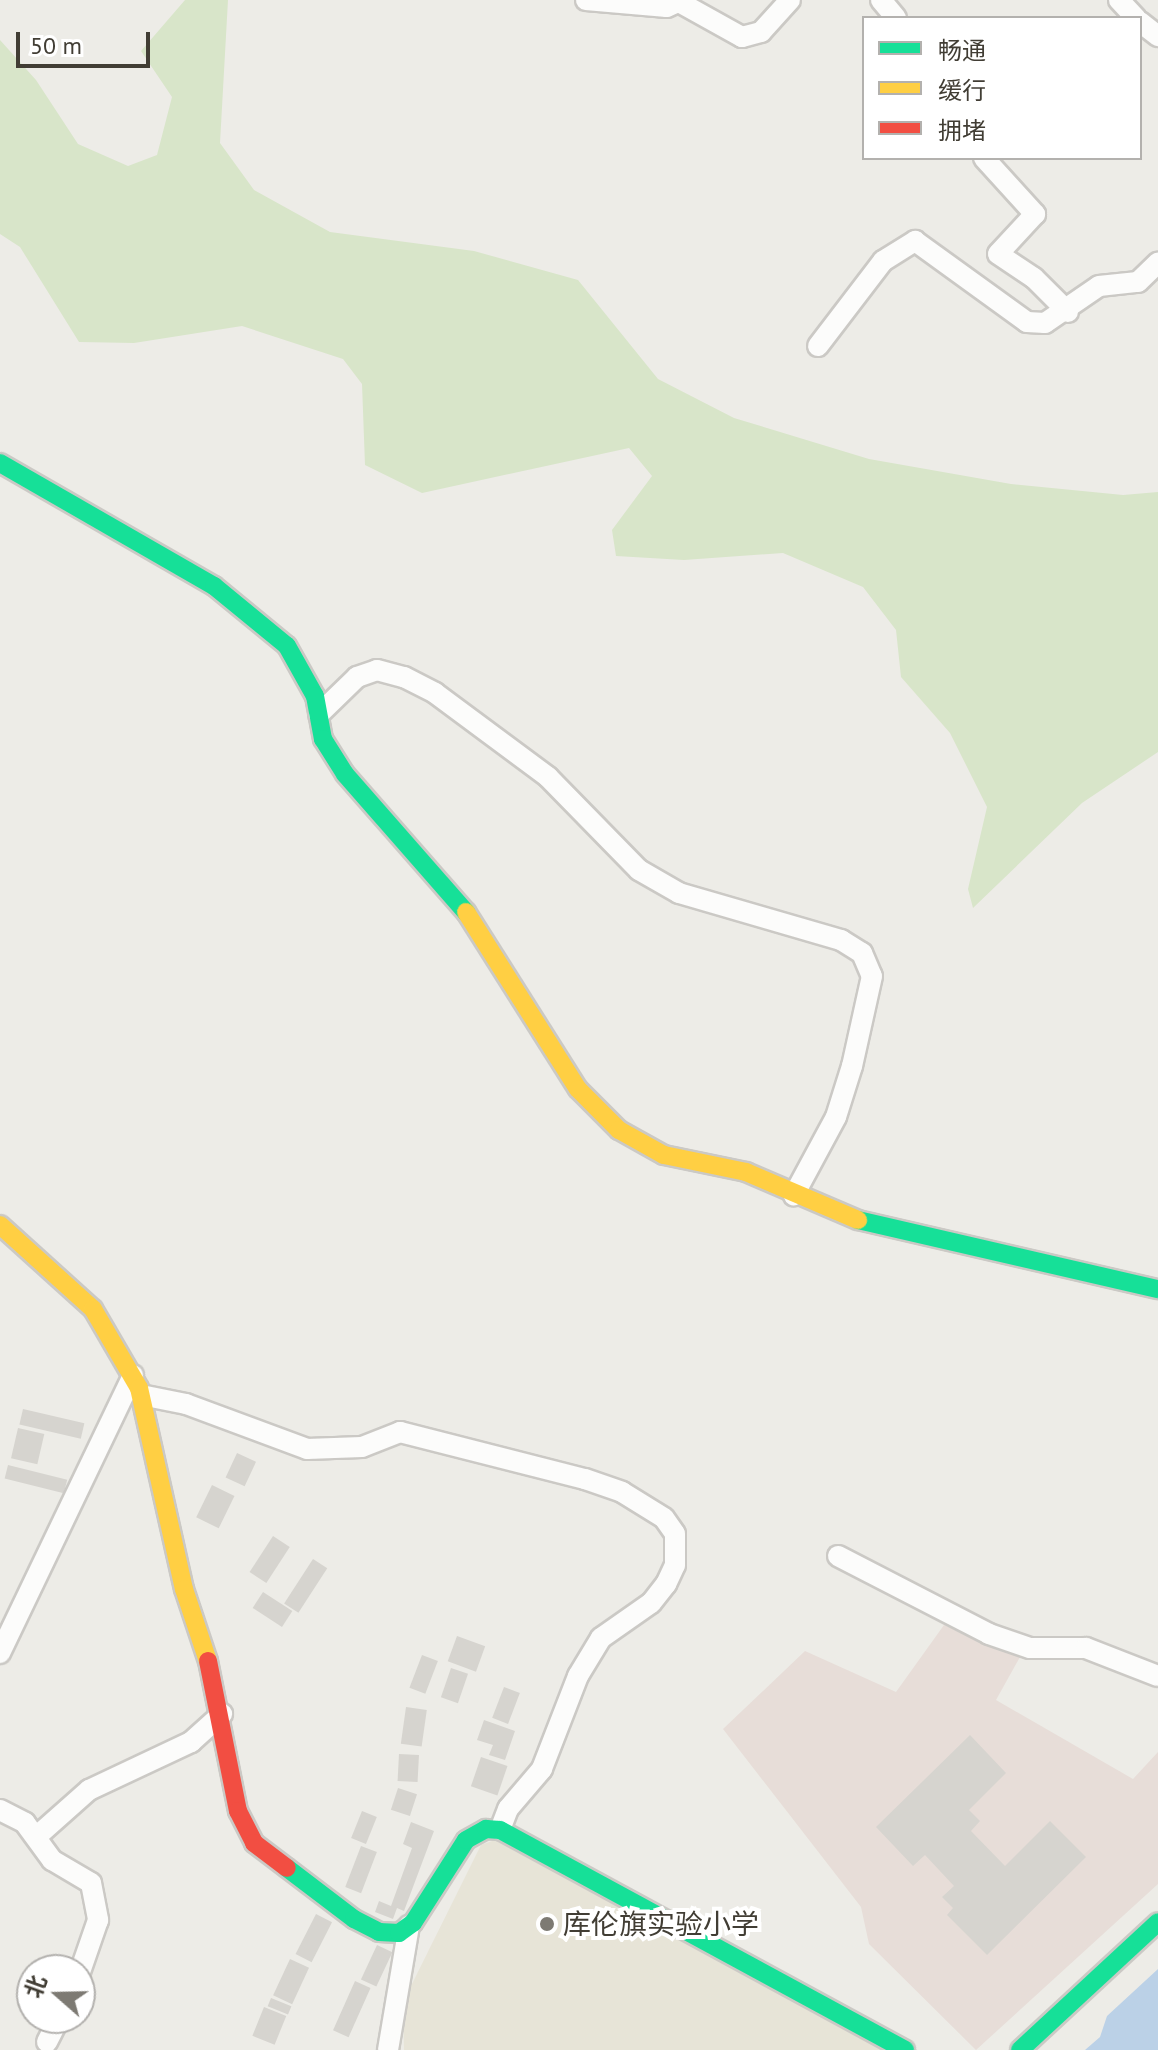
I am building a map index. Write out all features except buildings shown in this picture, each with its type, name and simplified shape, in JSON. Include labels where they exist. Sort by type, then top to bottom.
[{"type":"street","points":[[586,0],[667,7],[681,1],[742,37],[761,32],[790,0]]},
{"type":"street","points":[[881,0],[894,16]]},
{"type":"street","points":[[1119,0],[1134,16]]},
{"type":"street","points":[[1142,24],[1158,36]]},
{"type":"street","points":[[986,160],[1035,214],[998,254],[1034,278],[1068,312]]},
{"type":"street","points":[[818,346],[883,261],[915,241],[925,242],[1014,318],[1045,323],[1068,312],[1099,286],[1138,282],[1158,263]]},
{"type":"street","points":[[0,463],[214,586],[287,646],[319,714],[323,739],[345,774],[480,928],[578,1089],[619,1130],[664,1155],[746,1172],[846,1217],[1158,1289]]},
{"type":"street","points":[[319,714],[357,677],[377,670],[404,677],[435,693],[548,777],[639,870],[679,893],[841,940],[862,953],[872,976],[852,1066],[836,1117],[794,1195]]},
{"type":"street","points":[[0,1225],[93,1309],[133,1375],[141,1395],[184,1589],[222,1714],[238,1811],[254,1843],[354,1919],[379,1932],[399,1933],[409,1926],[466,1840],[486,1829],[500,1830],[905,2050]]},
{"type":"street","points":[[0,1653],[133,1375]]},
{"type":"street","points":[[141,1395],[186,1404],[307,1449],[362,1447],[400,1432],[585,1479],[622,1492],[664,1518],[675,1534],[675,1565],[666,1584],[590,1654],[542,1769],[508,1809],[500,1830]]},
{"type":"street","points":[[838,1556],[989,1634],[1030,1648],[1086,1648],[1158,1676]]},
{"type":"street","points":[[36,1837],[89,1790],[191,1742],[222,1714]]},
{"type":"street","points":[[0,1810],[36,1837],[52,1860],[91,1883],[98,1901],[85,1954]]},
{"type":"street","points":[[1020,2050],[1158,1922]]},
{"type":"street","points":[[388,2050],[409,1926]]},
{"type":"street","points":[[47,2042],[51,2034]]},
{"type":"shaded area","points":[[944,1625],[1020,1657],[996,1700],[1133,1779],[1158,1752],[1158,1884],[976,2050],[869,1944],[861,1907],[723,1729],[805,1651],[896,1692]]},
{"type":"shaded area","name":"库伦旗实验小学","points":[[495,1840],[888,2050],[404,2050],[403,2002],[481,1845]]},
{"type":"green space","points":[[185,0],[228,0],[220,143],[254,190],[330,232],[474,251],[578,280],[658,379],[734,418],[869,459],[1011,484],[1123,495],[1158,492],[1158,752],[1082,803],[973,908],[968,889],[987,807],[950,733],[901,677],[896,630],[863,587],[783,553],[684,560],[616,556],[612,530],[652,476],[629,448],[422,493],[365,465],[362,384],[343,359],[242,326],[134,343],[79,342],[20,247],[0,234],[0,40],[36,80],[78,144],[128,166],[157,155],[172,97],[141,51]]},
{"type":"water","points":[[1158,1969],[1158,2050],[1085,2050],[1100,2037],[1107,2016]]},
{"type":"traffic: fast","points":[[0,463],[214,586],[287,646],[315,696],[323,739],[345,774],[466,912]]},
{"type":"traffic: fast","points":[[858,1220],[1158,1289]]},
{"type":"traffic: fast","points":[[287,1868],[354,1919],[379,1932],[399,1933],[413,1923],[466,1840],[486,1829],[500,1830],[905,2050]]},
{"type":"traffic: fast","points":[[1020,2050],[1158,1922]]},
{"type":"traffic: slow","points":[[466,912],[578,1089],[619,1130],[664,1155],[746,1172],[858,1220]]},
{"type":"traffic: slow","points":[[0,1225],[93,1309],[139,1388],[184,1589],[208,1661]]},
{"type":"traffic: jam","points":[[208,1661],[238,1811],[254,1843],[287,1868]]},
{"type":"place","name":"库伦旗实验小学","points":[[547,1924]]}]
